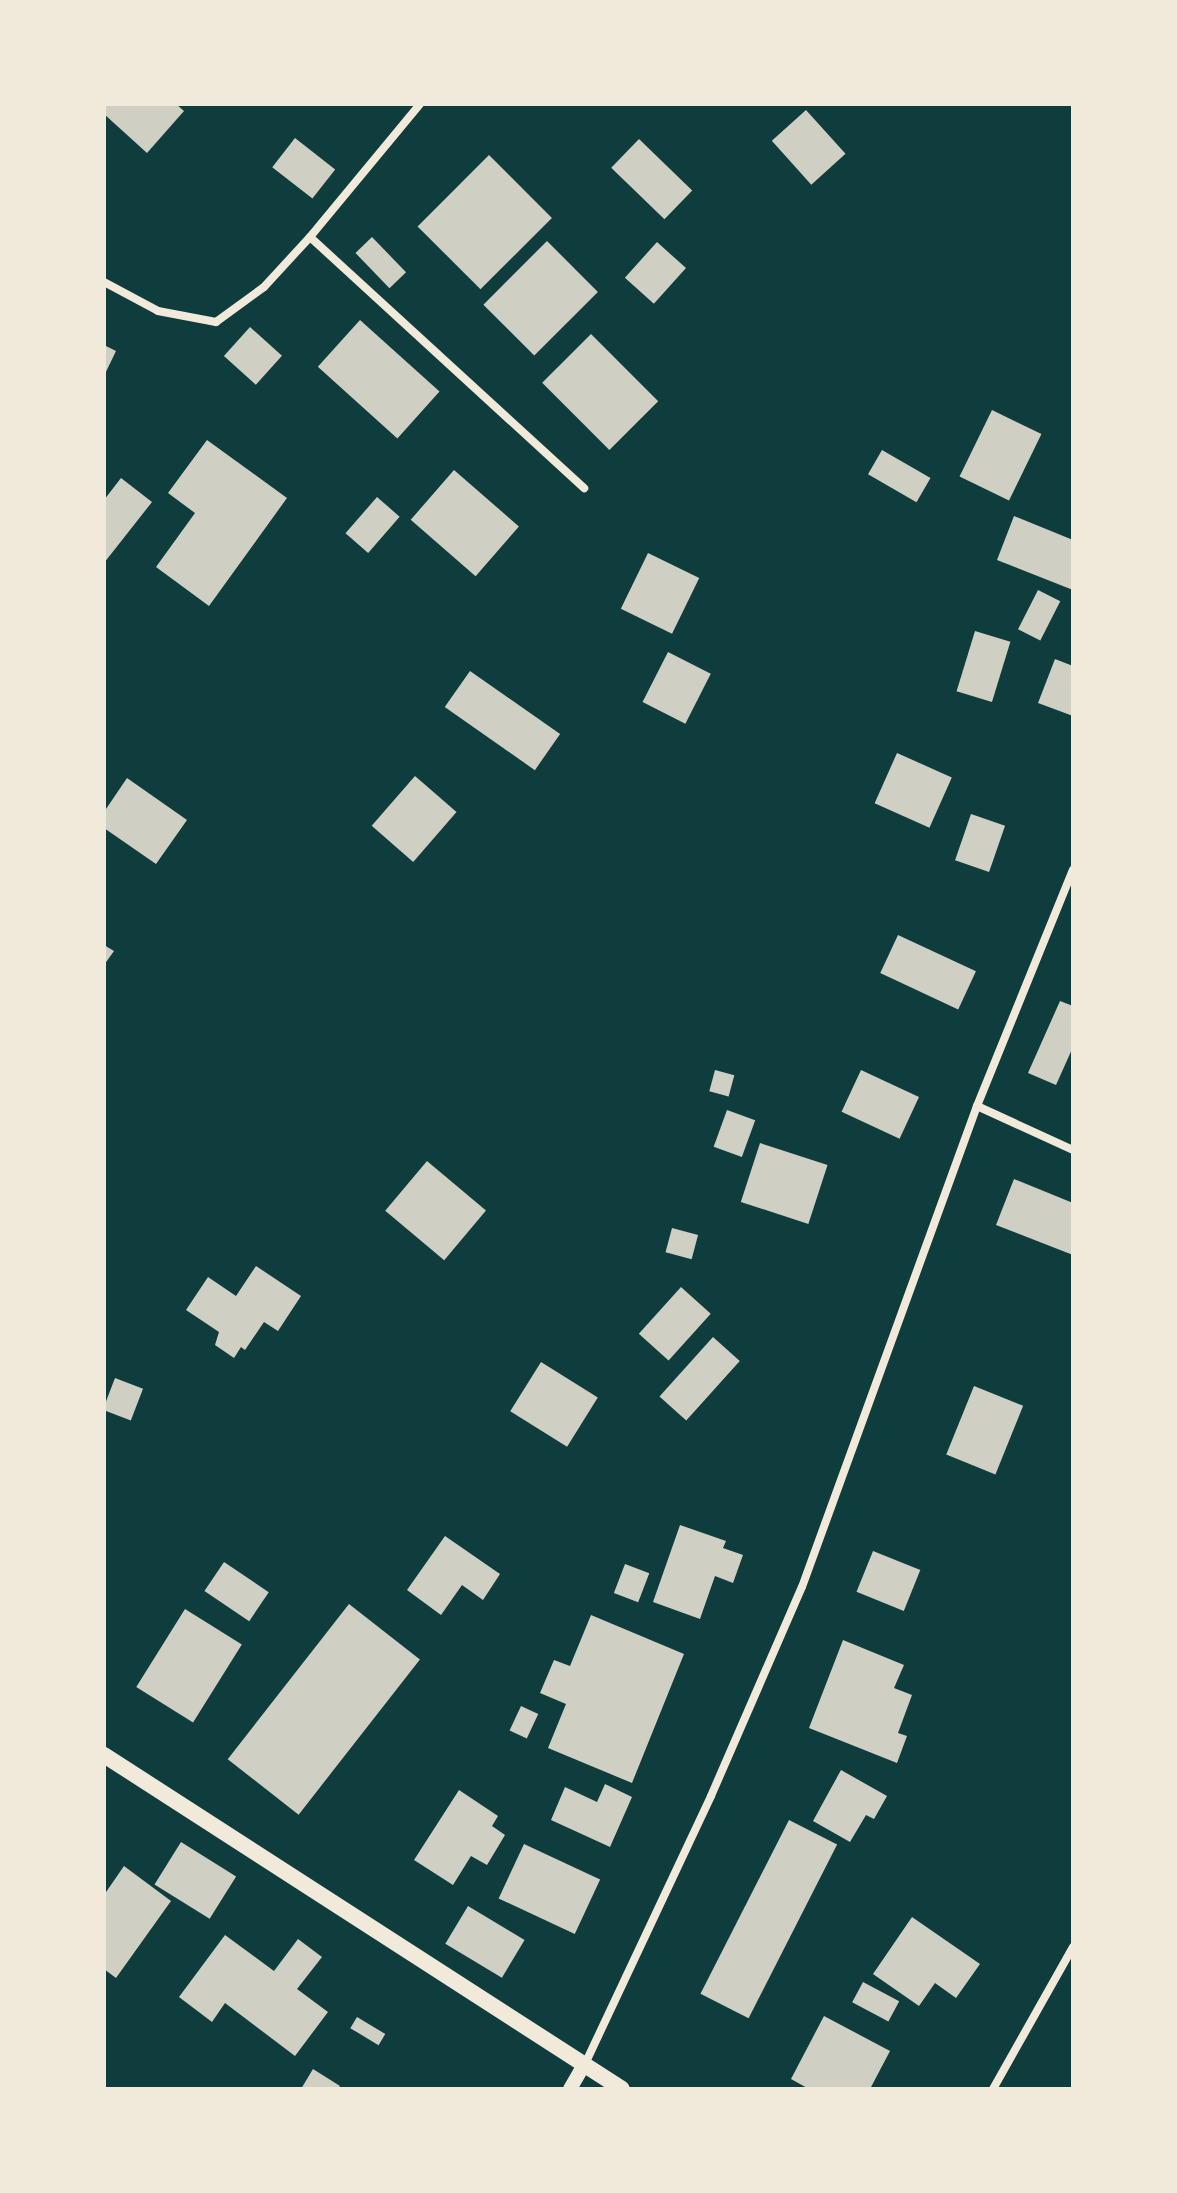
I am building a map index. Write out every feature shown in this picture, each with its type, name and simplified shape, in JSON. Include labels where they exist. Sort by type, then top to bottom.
[{"type":"main road","points":[[104,1755],[622,2089]]},
{"type":"street","points":[[104,282],[158,311],[216,322],[264,287],[310,237],[420,104]]},
{"type":"street","points":[[310,237],[584,488]]},
{"type":"street","points":[[570,2089],[711,1796],[802,1587],[977,1106],[1073,870]]},
{"type":"street","points":[[977,1106],[1073,1150]]},
{"type":"street","points":[[993,2089],[1073,1947]]},
{"type":"building","points":[[104,104],[176,104],[184,111],[147,153],[104,114]]},
{"type":"building","points":[[806,110],[845,154],[811,185],[772,141]]},
{"type":"building","points":[[295,138],[335,169],[312,199],[272,167]]},
{"type":"building","points":[[639,139],[692,190],[664,219],[611,168]]},
{"type":"building","points":[[489,155],[552,218],[481,289],[418,226]]},
{"type":"building","points":[[372,237],[406,272],[389,288],[355,253]]},
{"type":"building","points":[[547,241],[598,292],[534,356],[483,305]]},
{"type":"building","points":[[657,242],[686,268],[654,304],[625,278]]},
{"type":"building","points":[[360,320],[440,392],[397,438],[318,367]]},
{"type":"building","points":[[250,327],[282,356],[256,385],[224,356]]},
{"type":"building","points":[[591,334],[658,401],[609,450],[542,383]]},
{"type":"building","points":[[104,345],[116,351],[104,376]]},
{"type":"building","points":[[992,410],[1041,434],[1009,501],[960,477]]},
{"type":"building","points":[[207,440],[287,498],[209,606],[156,567],[195,513],[168,493]]},
{"type":"building","points":[[882,450],[930,478],[916,502],[868,474]]},
{"type":"building","points":[[454,470],[519,526],[476,576],[411,520]]},
{"type":"building","points":[[121,478],[152,502],[104,563],[104,500]]},
{"type":"building","points":[[377,497],[400,517],[368,553],[346,533]]},
{"type":"building","points":[[1014,516],[1073,540],[1073,590],[997,560]]},
{"type":"building","points":[[648,553],[699,578],[672,634],[621,609]]},
{"type":"building","points":[[1038,590],[1060,601],[1040,641],[1018,629]]},
{"type":"building","points":[[975,631],[1010,642],[992,702],[957,691]]},
{"type":"building","points":[[668,652],[711,674],[685,724],[643,702]]},
{"type":"building","points":[[1055,659],[1073,666],[1073,716],[1038,703]]},
{"type":"building","points":[[470,671],[560,734],[535,770],[445,707]]},
{"type":"building","points":[[897,753],[952,777],[929,828],[875,803]]},
{"type":"building","points":[[415,776],[457,812],[413,862],[372,826]]},
{"type":"building","points":[[127,778],[187,820],[156,864],[104,828],[104,812]]},
{"type":"building","points":[[971,814],[1005,826],[989,872],[955,860]]},
{"type":"building","points":[[898,935],[976,971],[958,1009],[880,973]]},
{"type":"building","points":[[104,945],[114,951],[104,965]]},
{"type":"building","points":[[1060,1001],[1073,1006],[1073,1047],[1056,1085],[1028,1073]]},
{"type":"building","points":[[715,1070],[734,1075],[729,1096],[709,1091]]},
{"type":"building","points":[[861,1070],[919,1097],[900,1139],[842,1112]]},
{"type":"building","points":[[727,1110],[755,1120],[742,1157],[714,1147]]},
{"type":"building","points":[[760,1143],[828,1165],[808,1224],[741,1202]]},
{"type":"building","points":[[427,1161],[486,1210],[444,1260],[385,1211]]},
{"type":"building","points":[[1014,1179],[1073,1203],[1073,1255],[996,1225]]},
{"type":"building","points":[[672,1228],[698,1235],[692,1259],[666,1252]]},
{"type":"building","points":[[256,1266],[301,1296],[278,1331],[264,1322],[245,1350],[241,1347],[234,1358],[215,1345],[219,1332],[186,1310],[208,1277],[236,1296]]},
{"type":"building","points":[[681,1287],[711,1314],[669,1361],[639,1334]]},
{"type":"building","points":[[713,1337],[740,1361],[686,1421],[659,1396]]},
{"type":"building","points":[[541,1362],[598,1398],[567,1447],[510,1411]]},
{"type":"building","points":[[115,1378],[143,1389],[131,1420],[104,1410]]},
{"type":"building","points":[[974,1386],[1023,1406],[995,1474],[946,1455]]},
{"type":"building","points":[[680,1525],[726,1541],[723,1548],[743,1555],[733,1583],[715,1576],[700,1619],[653,1602]]},
{"type":"building","points":[[445,1536],[500,1574],[483,1600],[462,1585],[441,1615],[407,1590]]},
{"type":"building","points":[[873,1551],[920,1570],[904,1611],[857,1592]]},
{"type":"building","points":[[224,1562],[269,1592],[249,1621],[204,1591]]},
{"type":"building","points":[[625,1564],[649,1573],[638,1602],[614,1593]]},
{"type":"building","points":[[349,1604],[420,1659],[299,1815],[228,1759]]},
{"type":"building","points":[[185,1609],[242,1645],[193,1723],[136,1687]]},
{"type":"building","points":[[591,1615],[684,1654],[632,1783],[548,1748],[566,1704],[540,1693],[554,1660],[570,1666]]},
{"type":"building","points":[[843,1640],[904,1665],[894,1688],[912,1695],[898,1733],[907,1736],[897,1763],[809,1728]]},
{"type":"building","points":[[521,1706],[538,1714],[527,1739],[510,1730]]},
{"type":"building","points":[[841,1770],[887,1796],[874,1819],[866,1815],[850,1842],[813,1821]]},
{"type":"building","points":[[605,1784],[632,1797],[610,1847],[551,1820],[565,1787],[597,1802]]},
{"type":"building","points":[[459,1790],[498,1816],[492,1826],[505,1835],[487,1865],[471,1856],[453,1885],[414,1860]]},
{"type":"building","points":[[789,1820],[837,1845],[749,2018],[700,1994]]},
{"type":"building","points":[[181,1842],[236,1876],[210,1919],[155,1884]]},
{"type":"building","points":[[524,1844],[600,1879],[575,1934],[499,1898]]},
{"type":"building","points":[[124,1866],[171,1901],[116,1978],[104,1969],[104,1895]]},
{"type":"building","points":[[468,1906],[525,1940],[502,1978],[445,1944]]},
{"type":"building","points":[[912,1917],[980,1964],[956,1998],[935,1983],[919,2006],[873,1974]]},
{"type":"building","points":[[225,1935],[274,1971],[298,1939],[322,1957],[297,1989],[328,2012],[295,2056],[225,2003],[212,2022],[179,1997]]},
{"type":"building","points":[[863,1982],[899,2001],[888,2022],[852,2002]]},
{"type":"building","points":[[824,2016],[890,2051],[870,2089],[809,2089],[791,2079]]},
{"type":"building","points":[[357,2017],[385,2034],[379,2045],[350,2028]]},
{"type":"building","points":[[313,2069],[340,2086],[338,2089],[301,2089]]}]
